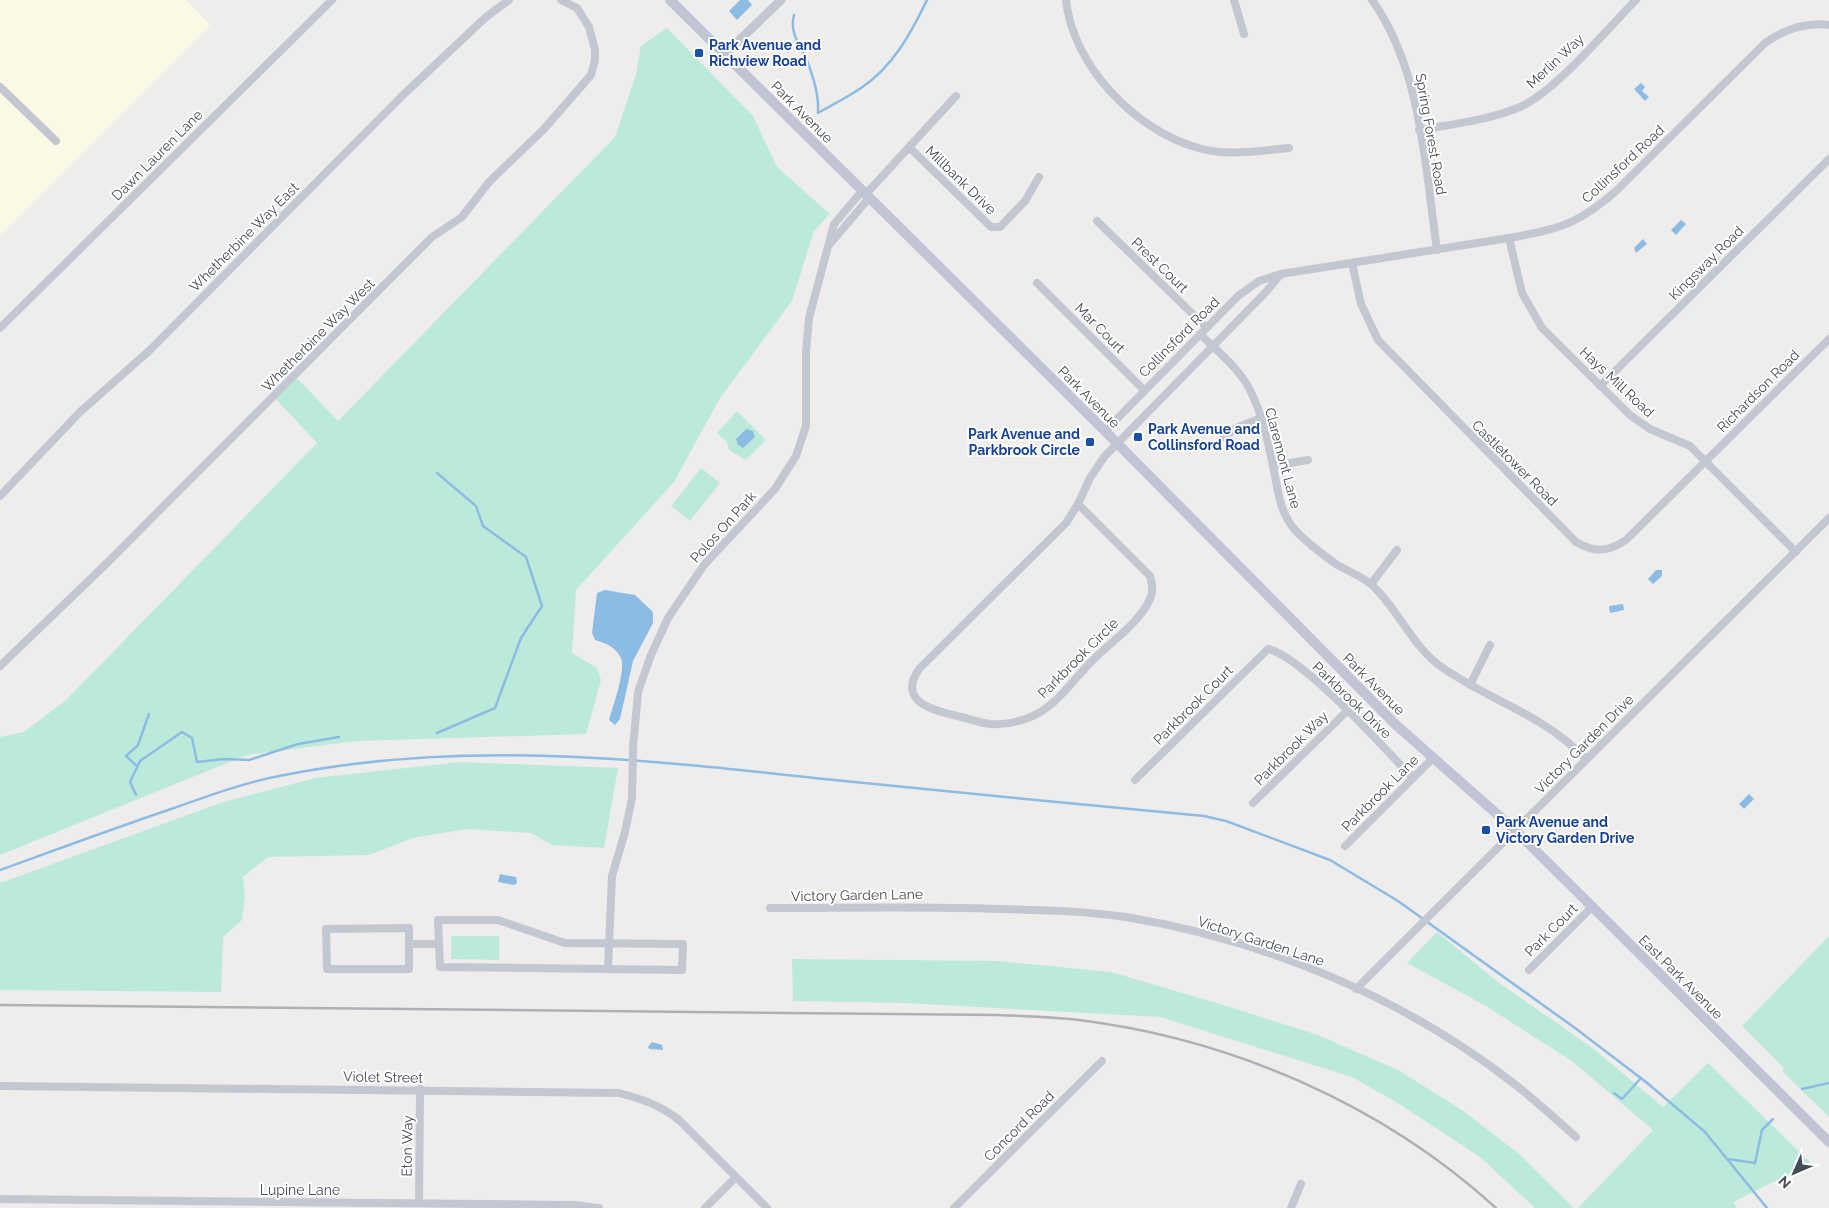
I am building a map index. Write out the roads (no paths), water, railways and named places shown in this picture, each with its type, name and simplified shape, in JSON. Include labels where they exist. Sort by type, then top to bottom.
[{"type":"main road","name":"Park Avenue","points":[[670,0],[1104,431],[1395,724],[1515,830]]},
{"type":"main road","name":"East Park Avenue","points":[[1515,830],[1829,1142]]},
{"type":"street","name":"Dawn Lauren Lane","points":[[0,328],[332,0]]},
{"type":"street","name":"Whetherbine Way East","points":[[0,496],[80,412],[150,350],[402,96],[486,17],[510,0]]},
{"type":"street","points":[[561,0],[572,1]]},
{"type":"street","points":[[725,54],[781,0]]},
{"type":"street","points":[[1066,0],[1071,23],[1086,59],[1103,83],[1148,124],[1171,138],[1195,147],[1219,152],[1245,153],[1289,148]]},
{"type":"street","points":[[1234,0],[1244,34]]},
{"type":"street","name":"Spring Forest Road","points":[[1372,0],[1398,46],[1408,72],[1419,130],[1437,250]]},
{"type":"street","name":"Merlin Way","points":[[1419,130],[1500,114],[1522,106],[1554,83],[1636,0]]},
{"type":"street","name":"Whetherbine Way West","points":[[0,666],[105,565],[432,237],[462,217],[477,195],[503,166],[544,129],[571,100],[590,75],[595,55],[589,27],[572,1]]},
{"type":"street","name":"Collinsford Road","points":[[1104,431],[1238,296],[1259,281],[1281,274],[1544,232],[1570,224],[1593,211],[1765,43],[1780,32],[1799,26],[1829,25]]},
{"type":"street","points":[[0,87],[56,141]]},
{"type":"street","name":"Polos On Park","points":[[608,969],[612,876],[629,817],[633,771],[632,747],[638,692],[651,655],[668,618],[704,565],[775,489],[796,456],[806,419],[806,345],[809,318],[828,247],[865,195],[956,96]]},
{"type":"street","name":"Millbank Drive","points":[[910,148],[991,227],[995,228],[1000,227],[1025,201],[1039,177]]},
{"type":"street","name":"Kingsway Road","points":[[1600,386],[1829,159]]},
{"type":"street","name":"Prest Court","points":[[1097,221],[1206,327]]},
{"type":"street","name":"Hays Mill Road","points":[[1509,238],[1518,281],[1533,316],[1542,328],[1630,415],[1650,429],[1690,446],[1796,552]]},
{"type":"street","name":"Castletower Road","points":[[1352,263],[1361,304],[1378,340],[1576,542],[1589,549],[1602,551],[1615,548],[1626,540],[1706,462]]},
{"type":"street","points":[[1117,444],[1191,366],[1265,294],[1281,274]]},
{"type":"street","name":"Mar Court","points":[[1038,282],[1144,390]]},
{"type":"street","name":"Claremont Lane","points":[[1200,334],[1245,381],[1261,418],[1280,503],[1287,519],[1297,531],[1336,564],[1370,584],[1383,597],[1421,650],[1441,667],[1470,685],[1544,723],[1568,740],[1586,759]]},
{"type":"street","name":"Richardson Road","points":[[1706,462],[1829,339]]},
{"type":"street","points":[[1180,354],[1191,366]]},
{"type":"street","points":[[1224,437],[1236,428],[1261,418]]},
{"type":"street","name":"Parkbrook Circle","points":[[1078,504],[1150,576],[1153,586],[1152,596],[1147,605],[1080,672],[1061,694],[1045,709],[1029,718],[990,724],[934,710],[921,703],[913,694],[912,688],[919,669],[1066,523],[1078,504],[1090,478],[1117,444]]},
{"type":"street","points":[[1273,466],[1308,460]]},
{"type":"street","name":"Victory Garden Drive","points":[[1356,988],[1829,518]]},
{"type":"street","points":[[1370,584],[1397,550]]},
{"type":"street","points":[[1470,685],[1490,645]]},
{"type":"street","name":"Parkbrook Drive","points":[[1268,649],[1288,659],[1319,682],[1414,778]]},
{"type":"street","name":"Parkbrook Court","points":[[1135,780],[1268,649]]},
{"type":"street","name":"Parkbrook Way","points":[[1253,803],[1347,711]]},
{"type":"street","name":"Parkbrook Lane","points":[[1345,846],[1433,758]]},
{"type":"street","name":"Victory Garden Lane","points":[[770,908],[937,907],[1053,910],[1125,917],[1208,934],[1310,968],[1356,988],[1414,1017],[1517,1086],[1576,1137]]},
{"type":"street","name":"Park Court","points":[[1529,970],[1592,907]]},
{"type":"street","points":[[438,920],[498,920],[565,943],[609,943],[683,944],[682,970],[440,967],[438,920]]},
{"type":"street","points":[[326,928],[409,928],[409,944],[409,969],[326,969],[326,928]]},
{"type":"street","points":[[409,944],[440,944]]},
{"type":"street","name":"Concord Road","points":[[954,1208],[1102,1061]]},
{"type":"street","name":"Violet Street","points":[[0,1086],[618,1093],[643,1099],[663,1107],[679,1120],[767,1208]]},
{"type":"street","name":"Eton Way","points":[[418,1203],[420,1090]]},
{"type":"street","points":[[705,1208],[736,1177]]},
{"type":"street","points":[[1291,1208],[1301,1184]]},
{"type":"street","name":"Lupine Lane","points":[[0,1199],[96,1204],[418,1203],[574,1205],[600,1208]]},
{"type":"water","points":[[740,0],[748,0],[752,5],[737,20],[729,11]]},
{"type":"water","points":[[1641,83],[1645,87],[1642,91],[1649,97],[1645,101],[1634,89]]},
{"type":"water","points":[[1681,220],[1686,224],[1676,235],[1671,230]]},
{"type":"water","points":[[1643,239],[1647,244],[1636,253],[1634,248]]},
{"type":"water","points":[[746,429],[753,431],[755,437],[743,448],[738,445],[736,439]]},
{"type":"water","points":[[1656,570],[1662,570],[1662,576],[1653,584],[1648,579]]},
{"type":"water","points":[[605,590],[635,595],[653,612],[653,623],[633,661],[620,719],[615,725],[609,720],[622,671],[621,658],[613,648],[595,640],[592,633],[597,593]]},
{"type":"water","points":[[1623,604],[1624,610],[1610,613],[1609,606]]},
{"type":"water","points":[[1749,794],[1754,799],[1744,809],[1739,804]]},
{"type":"water","points":[[500,874],[516,877],[517,883],[514,885],[498,882]]},
{"type":"water","points":[[652,1042],[662,1045],[663,1050],[649,1049],[648,1047]]},
{"type":"waterway","points":[[818,113],[861,88],[883,70],[908,37],[927,0]]},
{"type":"waterway","points":[[794,15],[794,34],[808,63],[814,82],[818,100],[818,113]]},
{"type":"waterway","points":[[437,473],[476,506],[483,526],[526,557],[542,606],[521,638],[495,708],[437,733]]},
{"type":"waterway","points":[[137,766],[126,756],[138,745],[149,714]]},
{"type":"waterway","points":[[136,795],[130,782],[140,761],[182,732],[192,738],[197,762],[224,759],[249,760],[298,744],[339,737]]},
{"type":"waterway","points":[[0,870],[252,782],[348,765],[416,758],[484,755],[552,756],[688,765],[1204,816],[1226,821],[1330,860],[1398,901],[1575,1028],[1646,1082],[1705,1132],[1767,1208]]},
{"type":"waterway","points":[[1614,1093],[1622,1099],[1641,1078]]},
{"type":"waterway","points":[[1802,1089],[1829,1083]]},
{"type":"waterway","points":[[1728,1159],[1755,1163],[1762,1130],[1773,1119]]},
{"type":"railway","points":[[0,1005],[996,1015],[1079,1020],[1136,1029],[1192,1043],[1248,1060],[1302,1082],[1354,1108],[1404,1137],[1452,1171],[1496,1208]]},
{"type":"place","name":"Park Avenue and Richview Road","points":[[699,53]]},
{"type":"place","name":"Park Avenue and Collinsford Road","points":[[1138,437]]},
{"type":"place","name":"Park Avenue and Parkbrook Circle","points":[[1090,442]]},
{"type":"place","name":"Park Avenue and Victory Garden Drive","points":[[1486,830]]}]
